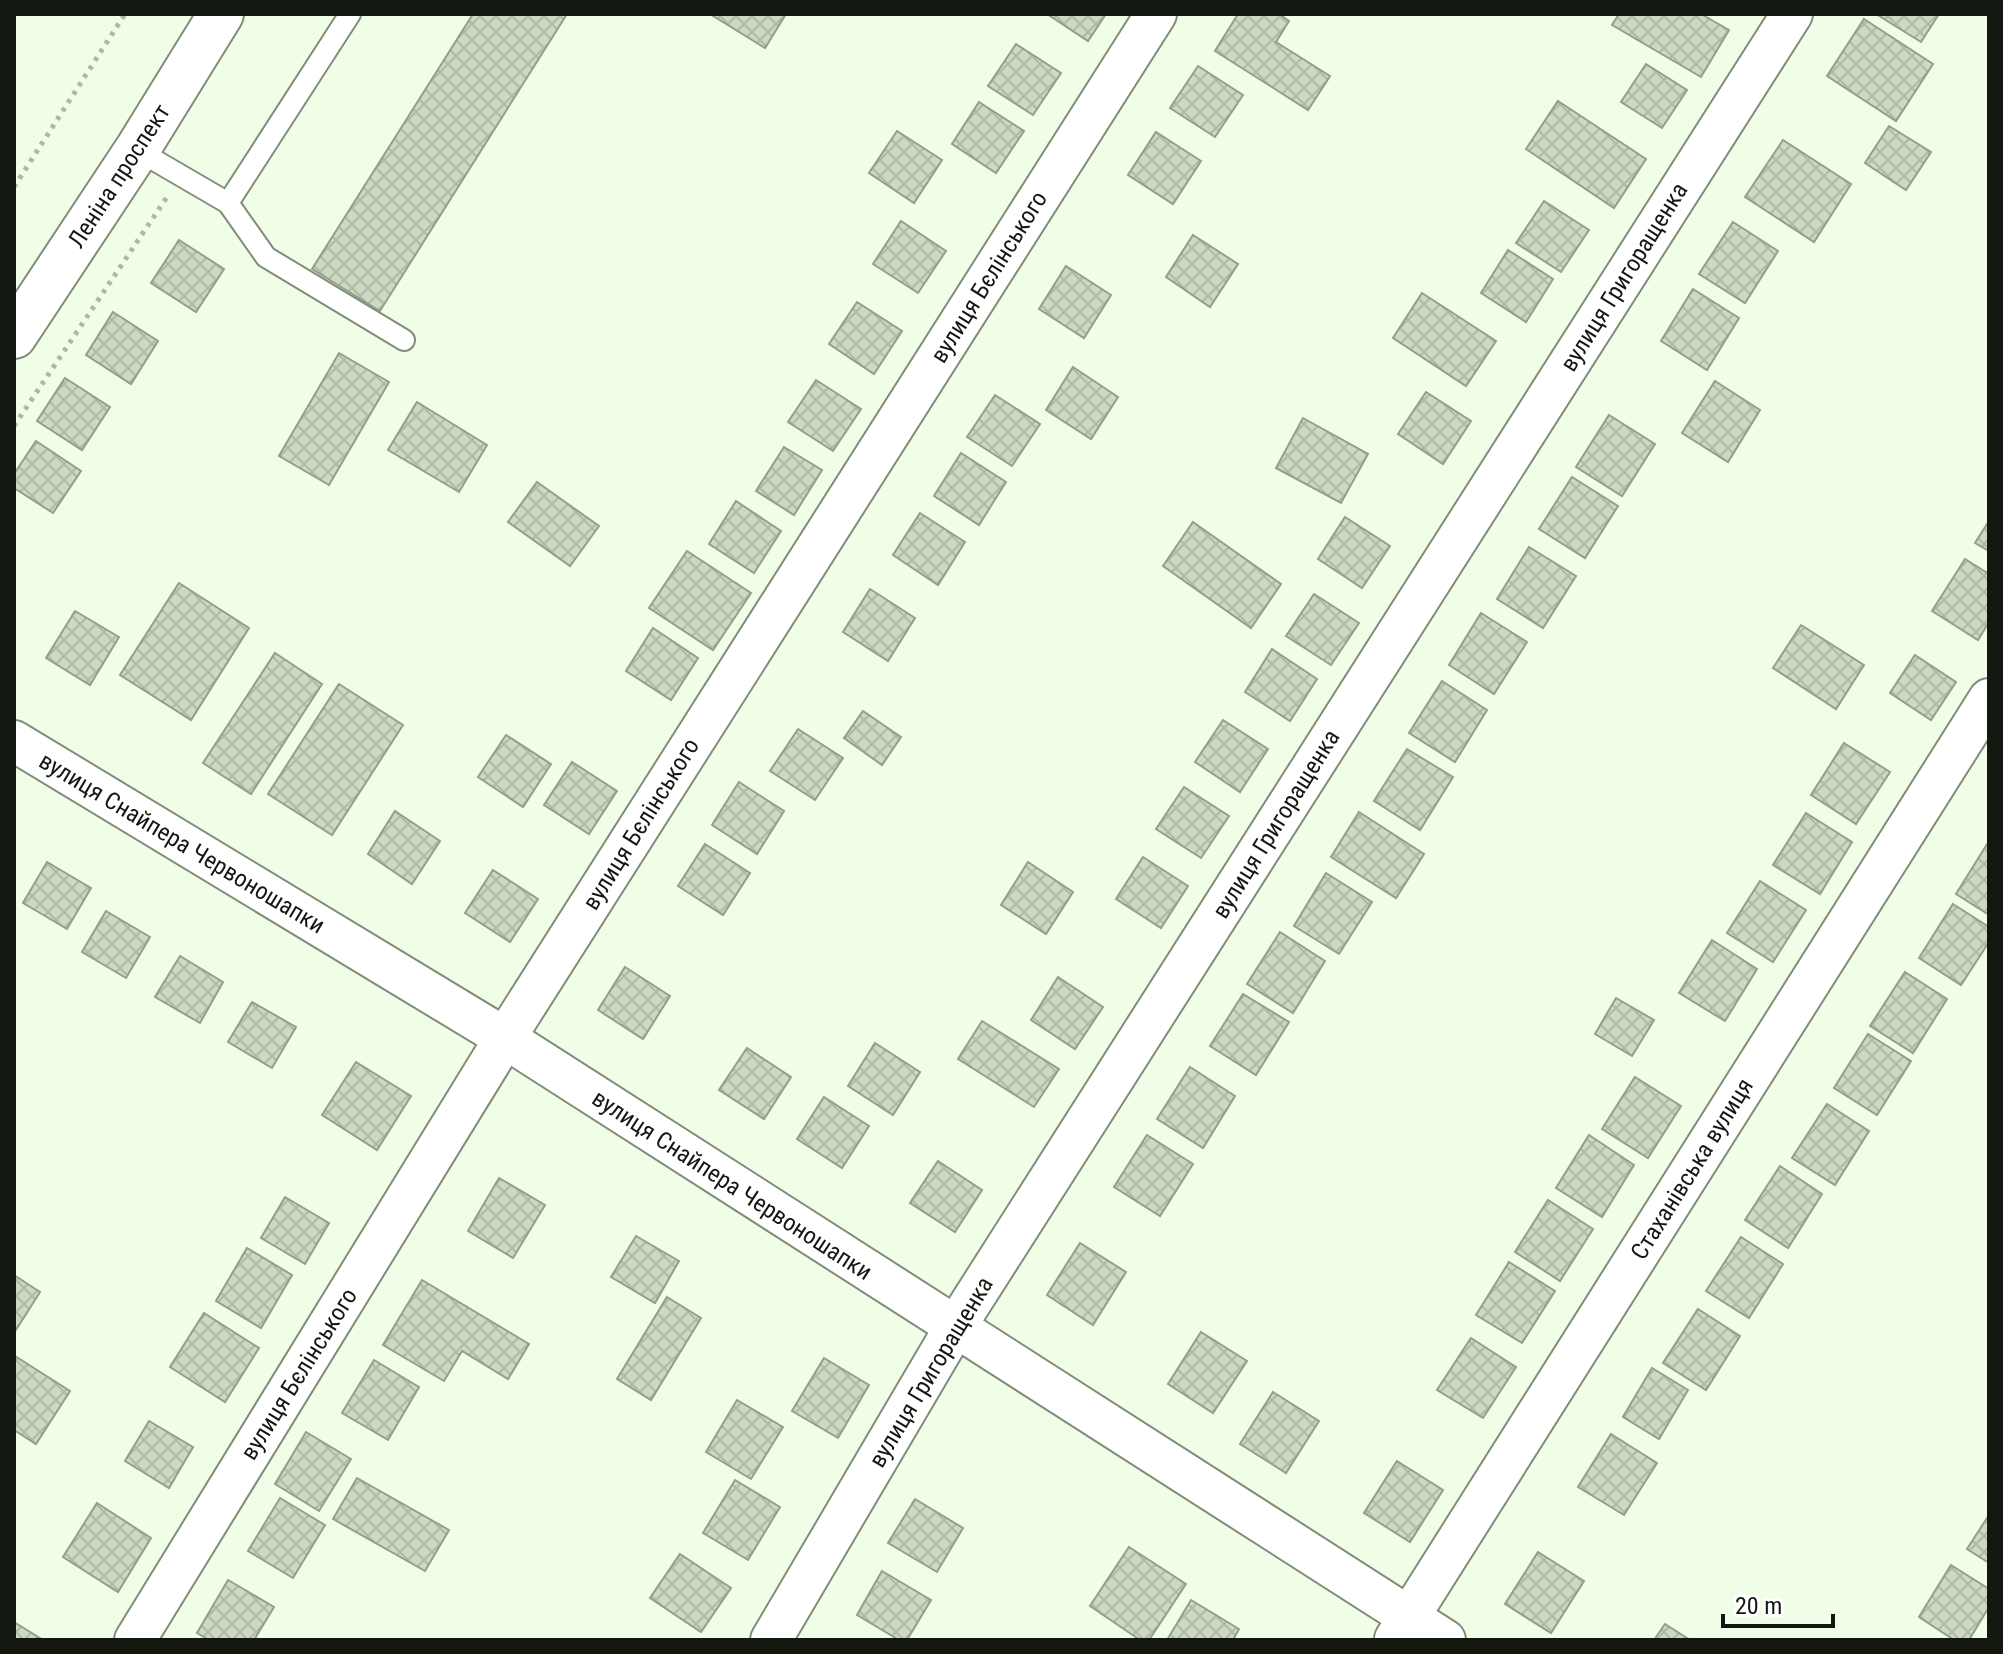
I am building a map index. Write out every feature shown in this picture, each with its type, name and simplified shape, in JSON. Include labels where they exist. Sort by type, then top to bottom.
[{"type":"main road","name":"Леніна проспект","points":[[14,336],[137,150],[221,14]]},
{"type":"street","name":"вулиця Бєлінського","points":[[135,1640],[505,1038],[1156,14]]},
{"type":"street","name":"вулиця Григоращенка","points":[[771,1640],[954,1329],[1792,14]]},
{"type":"street","name":"Стаханівська вулиця","points":[[1402,1628],[1989,699]]},
{"type":"street","name":"вулиця Снайпера Червоношапки","points":[[14,741],[505,1038],[954,1329],[1402,1628],[1445,1640]]},
{"type":"lane","points":[[228,203],[350,14]]},
{"type":"lane","points":[[137,150],[228,203],[266,257],[404,340]]},
{"type":"path","points":[[14,187],[125,14]]},
{"type":"path","points":[[14,426],[181,176]]},
{"type":"building","points":[[473,14],[567,14],[380,311],[312,269]]},
{"type":"building","points":[[710,14],[786,14],[765,48]]},
{"type":"building","points":[[1047,14],[1106,14],[1088,41]]},
{"type":"building","points":[[1238,14],[1279,14],[1289,21],[1276,42],[1330,76],[1308,110],[1215,51]]},
{"type":"building","points":[[1619,14],[1701,14],[1729,30],[1701,77],[1612,25]]},
{"type":"building","points":[[1876,14],[1939,14],[1921,42]]},
{"type":"building","points":[[1864,19],[1933,64],[1896,121],[1827,76]]},
{"type":"building","points":[[1016,44],[1061,73],[1033,115],[988,86]]},
{"type":"building","points":[[1646,64],[1687,90],[1662,128],[1621,102]]},
{"type":"building","points":[[1198,66],[1243,95],[1215,137],[1170,108]]},
{"type":"building","points":[[1558,101],[1646,159],[1614,208],[1526,149]]},
{"type":"building","points":[[979,102],[1024,131],[996,173],[952,144]]},
{"type":"building","points":[[1889,126],[1931,152],[1906,190],[1865,163]]},
{"type":"building","points":[[897,131],[942,160],[914,203],[869,173]]},
{"type":"building","points":[[1156,132],[1201,161],[1173,204],[1128,175]]},
{"type":"building","points":[[1783,140],[1851,184],[1814,242],[1745,197]]},
{"type":"building","points":[[1544,201],[1589,230],[1561,272],[1516,243]]},
{"type":"building","points":[[901,221],[946,251],[918,293],[873,264]]},
{"type":"building","points":[[1733,222],[1778,251],[1745,303],[1699,274]]},
{"type":"building","points":[[1193,235],[1238,264],[1210,307],[1166,277]]},
{"type":"building","points":[[179,240],[224,269],[196,312],[151,283]]},
{"type":"building","points":[[1508,250],[1553,279],[1526,322],[1481,293]]},
{"type":"building","points":[[1066,266],[1111,295],[1084,338],[1039,309]]},
{"type":"building","points":[[1693,289],[1739,318],[1707,370],[1661,341]]},
{"type":"building","points":[[1422,293],[1496,341],[1466,386],[1393,338]]},
{"type":"building","points":[[857,302],[902,331],[874,374],[829,344]]},
{"type":"building","points":[[113,312],[158,341],[131,384],[86,355]]},
{"type":"building","points":[[339,353],[389,382],[329,485],[279,456]]},
{"type":"building","points":[[1073,367],[1118,397],[1091,439],[1046,410]]},
{"type":"building","points":[[65,378],[110,407],[82,450],[37,421]]},
{"type":"building","points":[[816,380],[861,409],[833,451],[788,422]]},
{"type":"building","points":[[1715,381],[1760,410],[1728,462],[1682,433]]},
{"type":"building","points":[[1426,392],[1471,421],[1443,464],[1398,434]]},
{"type":"building","points":[[995,395],[1040,424],[1012,466],[967,437]]},
{"type":"building","points":[[417,402],[487,445],[459,492],[388,450]]},
{"type":"building","points":[[1609,415],[1655,444],[1622,496],[1576,467]]},
{"type":"building","points":[[1303,418],[1368,454],[1341,503],[1276,468]]},
{"type":"building","points":[[36,441],[81,471],[53,513],[14,488],[14,474]]},
{"type":"building","points":[[784,447],[822,470],[794,515],[756,491]]},
{"type":"building","points":[[961,453],[1006,482],[979,525],[934,496]]},
{"type":"building","points":[[1572,477],[1618,506],[1585,558],[1539,529]]},
{"type":"building","points":[[537,482],[599,526],[570,566],[508,522]]},
{"type":"building","points":[[736,501],[781,531],[754,573],[709,544]]},
{"type":"building","points":[[920,513],[965,542],[938,585],[893,555]]},
{"type":"building","points":[[1345,517],[1390,546],[1362,588],[1318,559]]},
{"type":"building","points":[[1989,521],[1989,551],[1975,543]]},
{"type":"building","points":[[1193,522],[1281,584],[1251,628],[1163,566]]},
{"type":"building","points":[[1529,547],[1576,576],[1543,628],[1497,599]]},
{"type":"building","points":[[687,551],[751,593],[713,650],[649,608]]},
{"type":"building","points":[[1965,559],[1989,574],[1989,622],[1978,640],[1932,611]]},
{"type":"building","points":[[179,583],[249,628],[191,720],[120,675]]},
{"type":"building","points":[[870,589],[915,618],[888,661],[843,632]]},
{"type":"building","points":[[1314,594],[1359,623],[1331,665],[1286,636]]},
{"type":"building","points":[[75,611],[119,637],[90,685],[46,658]]},
{"type":"building","points":[[1481,613],[1527,642],[1494,694],[1449,665]]},
{"type":"building","points":[[1801,625],[1864,665],[1836,709],[1773,668]]},
{"type":"building","points":[[653,628],[698,658],[671,700],[626,671]]},
{"type":"building","points":[[1272,649],[1317,679],[1290,721],[1245,692]]},
{"type":"building","points":[[275,653],[322,684],[251,794],[203,763]]},
{"type":"building","points":[[1915,655],[1956,682],[1931,720],[1890,693]]},
{"type":"building","points":[[1442,681],[1487,710],[1455,762],[1409,733]]},
{"type":"building","points":[[339,684],[403,725],[332,835],[268,794]]},
{"type":"building","points":[[863,711],[901,737],[882,765],[844,738]]},
{"type":"building","points":[[1223,720],[1268,749],[1240,792],[1195,762]]},
{"type":"building","points":[[798,729],[843,758],[815,800],[770,771]]},
{"type":"building","points":[[506,735],[551,764],[523,807],[478,777]]},
{"type":"building","points":[[1844,743],[1890,772],[1856,824],[1811,795]]},
{"type":"building","points":[[1407,749],[1453,777],[1420,830],[1374,801]]},
{"type":"building","points":[[572,762],[617,791],[589,834],[544,805]]},
{"type":"building","points":[[739,782],[784,811],[757,854],[712,825]]},
{"type":"building","points":[[1184,787],[1229,816],[1201,858],[1156,829]]},
{"type":"building","points":[[395,811],[440,841],[412,884],[368,854]]},
{"type":"building","points":[[1359,812],[1424,854],[1396,898],[1331,857]]},
{"type":"building","points":[[1806,813],[1852,842],[1820,894],[1773,865]]},
{"type":"building","points":[[1989,841],[1989,915],[1956,894]]},
{"type":"building","points":[[705,844],[750,873],[723,915],[678,886]]},
{"type":"building","points":[[1143,857],[1188,886],[1161,928],[1116,899]]},
{"type":"building","points":[[47,862],[91,888],[67,929],[23,903]]},
{"type":"building","points":[[1028,862],[1073,892],[1046,934],[1001,905]]},
{"type":"building","points":[[493,870],[538,899],[510,942],[465,913]]},
{"type":"building","points":[[1326,873],[1372,902],[1339,954],[1294,926]]},
{"type":"building","points":[[1760,881],[1806,910],[1773,962],[1727,933]]},
{"type":"building","points":[[1953,904],[1989,927],[1989,942],[1961,985],[1919,958]]},
{"type":"building","points":[[106,911],[150,937],[126,978],[82,952]]},
{"type":"building","points":[[1280,932],[1325,961],[1293,1013],[1247,984]]},
{"type":"building","points":[[1712,940],[1757,969],[1725,1021],[1679,993]]},
{"type":"building","points":[[180,956],[223,982],[200,1023],[155,997]]},
{"type":"building","points":[[625,967],[670,996],[643,1039],[598,1010]]},
{"type":"building","points":[[1905,972],[1947,999],[1913,1053],[1870,1026]]},
{"type":"building","points":[[1058,977],[1103,1007],[1075,1049],[1031,1020]]},
{"type":"building","points":[[1243,994],[1289,1022],[1256,1075],[1210,1046]]},
{"type":"building","points":[[1616,998],[1654,1020],[1632,1056],[1595,1034]]},
{"type":"building","points":[[252,1002],[296,1027],[272,1068],[228,1042]]},
{"type":"building","points":[[982,1021],[1059,1069],[1034,1107],[958,1059]]},
{"type":"building","points":[[1868,1034],[1911,1061],[1877,1115],[1834,1088]]},
{"type":"building","points":[[875,1043],[920,1072],[893,1115],[848,1086]]},
{"type":"building","points":[[747,1048],[791,1077],[764,1119],[719,1090]]},
{"type":"building","points":[[356,1062],[411,1096],[377,1150],[322,1115]]},
{"type":"building","points":[[1190,1067],[1235,1096],[1203,1148],[1157,1119]]},
{"type":"building","points":[[1635,1077],[1681,1106],[1648,1158],[1602,1129]]},
{"type":"building","points":[[824,1097],[869,1126],[842,1168],[797,1139]]},
{"type":"building","points":[[1827,1104],[1869,1131],[1835,1185],[1792,1158]]},
{"type":"building","points":[[1147,1135],[1193,1164],[1160,1216],[1114,1187]]},
{"type":"building","points":[[1589,1135],[1634,1165],[1602,1217],[1556,1188]]},
{"type":"building","points":[[938,1161],[982,1190],[955,1232],[910,1203]]},
{"type":"building","points":[[1780,1166],[1822,1194],[1788,1248],[1745,1220]]},
{"type":"building","points":[[499,1178],[545,1205],[513,1258],[468,1231]]},
{"type":"building","points":[[285,1197],[329,1223],[305,1264],[261,1238]]},
{"type":"building","points":[[1548,1200],[1593,1229],[1560,1281],[1515,1252]]},
{"type":"building","points":[[636,1236],[679,1261],[655,1303],[611,1277]]},
{"type":"building","points":[[1741,1237],[1783,1264],[1749,1318],[1706,1291]]},
{"type":"building","points":[[1080,1243],[1126,1272],[1093,1325],[1047,1295]]},
{"type":"building","points":[[247,1248],[292,1275],[261,1328],[216,1301]]},
{"type":"building","points":[[1509,1262],[1555,1291],[1522,1343],[1476,1315]]},
{"type":"building","points":[[14,1275],[40,1292],[14,1333]]},
{"type":"building","points":[[422,1280],[529,1344],[508,1379],[462,1351],[444,1381],[383,1345]]},
{"type":"building","points":[[667,1297],[701,1318],[651,1400],[617,1379]]},
{"type":"building","points":[[1698,1309],[1740,1336],[1706,1390],[1663,1363]]},
{"type":"building","points":[[204,1313],[259,1348],[225,1402],[170,1367]]},
{"type":"building","points":[[1201,1332],[1247,1361],[1213,1413],[1168,1384]]},
{"type":"building","points":[[1471,1338],[1516,1367],[1483,1418],[1437,1390]]},
{"type":"building","points":[[15,1356],[70,1391],[36,1444],[14,1430]]},
{"type":"building","points":[[824,1358],[869,1385],[838,1438],[792,1411]]},
{"type":"building","points":[[374,1360],[419,1387],[388,1440],[342,1413]]},
{"type":"building","points":[[1652,1368],[1688,1390],[1659,1439],[1623,1417]]},
{"type":"building","points":[[1273,1392],[1319,1421],[1286,1473],[1240,1444]]},
{"type":"building","points":[[737,1400],[783,1427],[751,1479],[706,1452]]},
{"type":"building","points":[[149,1421],[193,1447],[169,1488],[125,1461]]},
{"type":"building","points":[[306,1432],[351,1459],[319,1511],[275,1484]]},
{"type":"building","points":[[1611,1434],[1657,1463],[1624,1515],[1578,1487]]},
{"type":"building","points":[[1397,1461],[1443,1490],[1410,1542],[1364,1513]]},
{"type":"building","points":[[357,1478],[449,1530],[425,1571],[333,1519]]},
{"type":"building","points":[[735,1480],[780,1507],[748,1560],[703,1533]]},
{"type":"building","points":[[280,1498],[325,1525],[293,1578],[248,1551]]},
{"type":"building","points":[[915,1499],[963,1528],[937,1572],[888,1543]]},
{"type":"building","points":[[97,1503],[151,1538],[118,1592],[63,1557]]},
{"type":"building","points":[[1989,1515],[1989,1563],[1967,1549]]},
{"type":"building","points":[[1129,1547],[1186,1584],[1149,1640],[1140,1640],[1090,1606]]},
{"type":"building","points":[[1538,1552],[1584,1581],[1551,1633],[1505,1604]]},
{"type":"building","points":[[680,1554],[731,1588],[701,1632],[650,1598]]},
{"type":"building","points":[[1951,1565],[1989,1589],[1989,1607],[1969,1640],[1954,1640],[1919,1617]]},
{"type":"building","points":[[882,1571],[931,1600],[907,1640],[899,1640],[857,1615]]},
{"type":"building","points":[[228,1580],[274,1607],[254,1640],[209,1640],[197,1633]]},
{"type":"building","points":[[1191,1600],[1239,1629],[1233,1640],[1167,1640]]},
{"type":"building","points":[[14,1622],[43,1640],[14,1640]]},
{"type":"building","points":[[1665,1624],[1690,1640],[1654,1640]]}]
